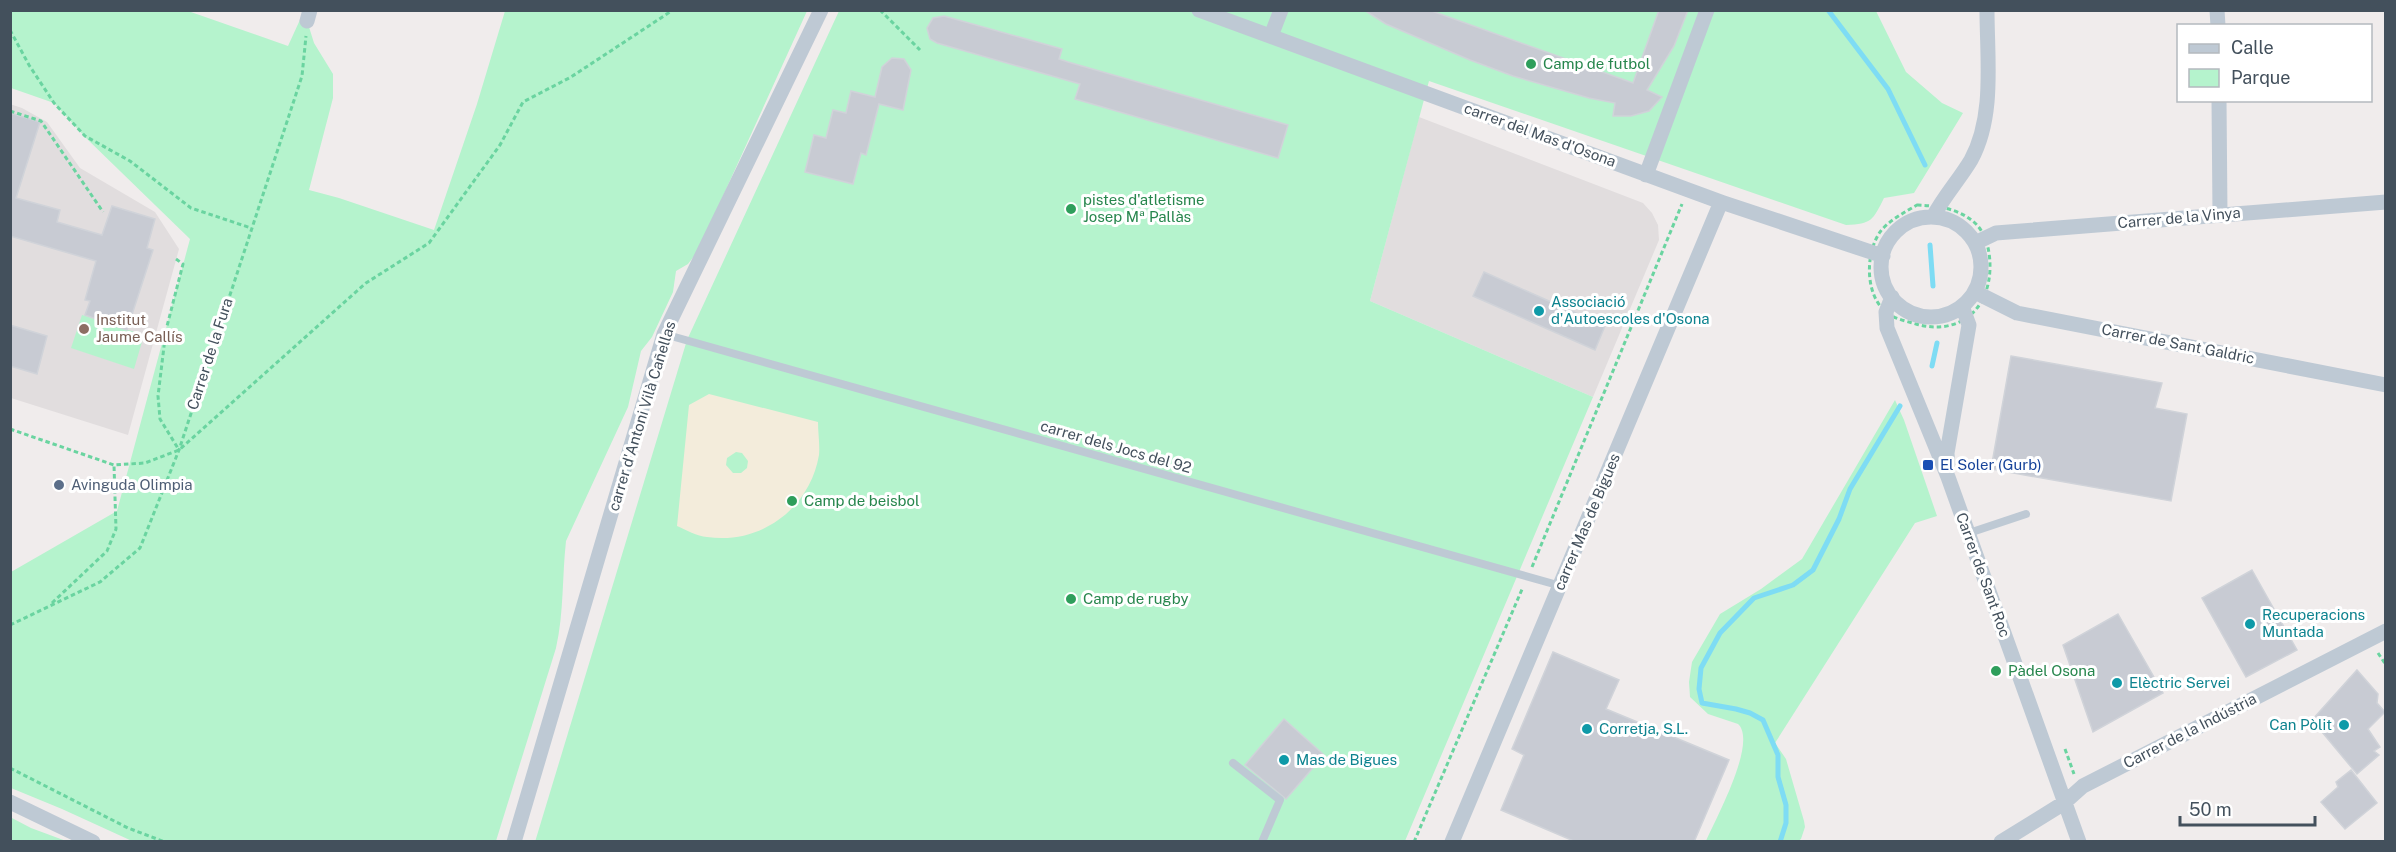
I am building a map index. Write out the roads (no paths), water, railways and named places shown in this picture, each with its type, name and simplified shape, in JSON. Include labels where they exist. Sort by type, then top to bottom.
[{"type":"street","name":"carrer d'Antoni Vilà Cañellas","points":[[514,842],[664,334],[822,10]]},
{"type":"street","name":"carrer del Mas d'Osona","points":[[1199,10],[1721,202],[1878,254]]},
{"type":"street","points":[[1271,36],[1281,10]]},
{"type":"street","points":[[1646,175],[1707,10]]},
{"type":"street","points":[[1936,212],[1980,240],[1980,295],[1965,312],[1929,317],[1889,305],[1878,254],[1901,228],[1936,212],[1972,158],[1981,135],[1987,97],[1987,10]]},
{"type":"street","points":[[2219,102],[2220,214]]},
{"type":"street","name":"carrer Mas de Bigues","points":[[1452,842],[1721,202]]},
{"type":"street","name":"Carrer de la Vinya","points":[[1980,240],[1996,233],[2385,202]]},
{"type":"street","name":"Carrer de Sant Galdric","points":[[1980,295],[2017,312],[2385,385]]},
{"type":"street","name":"Carrer de Sant Roc","points":[[1889,305],[1887,328],[1969,533],[2079,842]]},
{"type":"street","name":"Carrer de Sant Roc","points":[[1948,477],[1947,453],[1970,325],[1965,312]]},
{"type":"street","name":"Carrer de la Indústria","points":[[2001,842],[2064,803],[2083,786],[2385,631]]},
{"type":"street","points":[[10,802],[93,842]]},
{"type":"lane","name":"carrer dels Jocs del 92","points":[[664,334],[1561,586]]},
{"type":"lane","points":[[1969,533],[2026,514]]},
{"type":"lane","points":[[1233,763],[1280,800],[1262,842]]},
{"type":"waterway","points":[[1828,10],[1888,89],[1925,165]]},
{"type":"waterway","points":[[1930,245],[1933,286]]},
{"type":"waterway","points":[[1932,366],[1937,343]]},
{"type":"waterway","points":[[1780,842],[1786,823],[1786,805],[1778,777],[1778,755],[1763,720],[1736,709],[1702,703],[1699,689],[1701,668],[1720,633],[1754,598],[1793,585],[1813,570],[1839,519],[1850,489],[1900,406]]},
{"type":"place","name":"Camp de futbol","points":[[1531,64]]},
{"type":"place","name":"pistes d'atletisme Josep Mª Pallàs","points":[[1071,209]]},
{"type":"place","name":"Associació d'Autoescoles d'Osona","points":[[1539,311]]},
{"type":"place","name":"Institut Jaume Callís","points":[[84,329]]},
{"type":"place","name":"El Soler (Gurb)","points":[[1928,465]]},
{"type":"place","name":"Avinguda Olimpia","points":[[59,485]]},
{"type":"place","name":"Camp de beisbol","points":[[792,501]]},
{"type":"place","name":"Camp de rugby","points":[[1071,599]]},
{"type":"place","name":"Recuperacions Muntada","points":[[2250,624]]},
{"type":"place","name":"Pàdel Osona","points":[[1996,671]]},
{"type":"place","name":"Elèctric Servei","points":[[2117,683]]},
{"type":"place","name":"Can Pòlit","points":[[2344,725]]},
{"type":"place","name":"Corretja, S.L.","points":[[1587,729]]},
{"type":"place","name":"Mas de Bigues","points":[[1284,760]]}]
